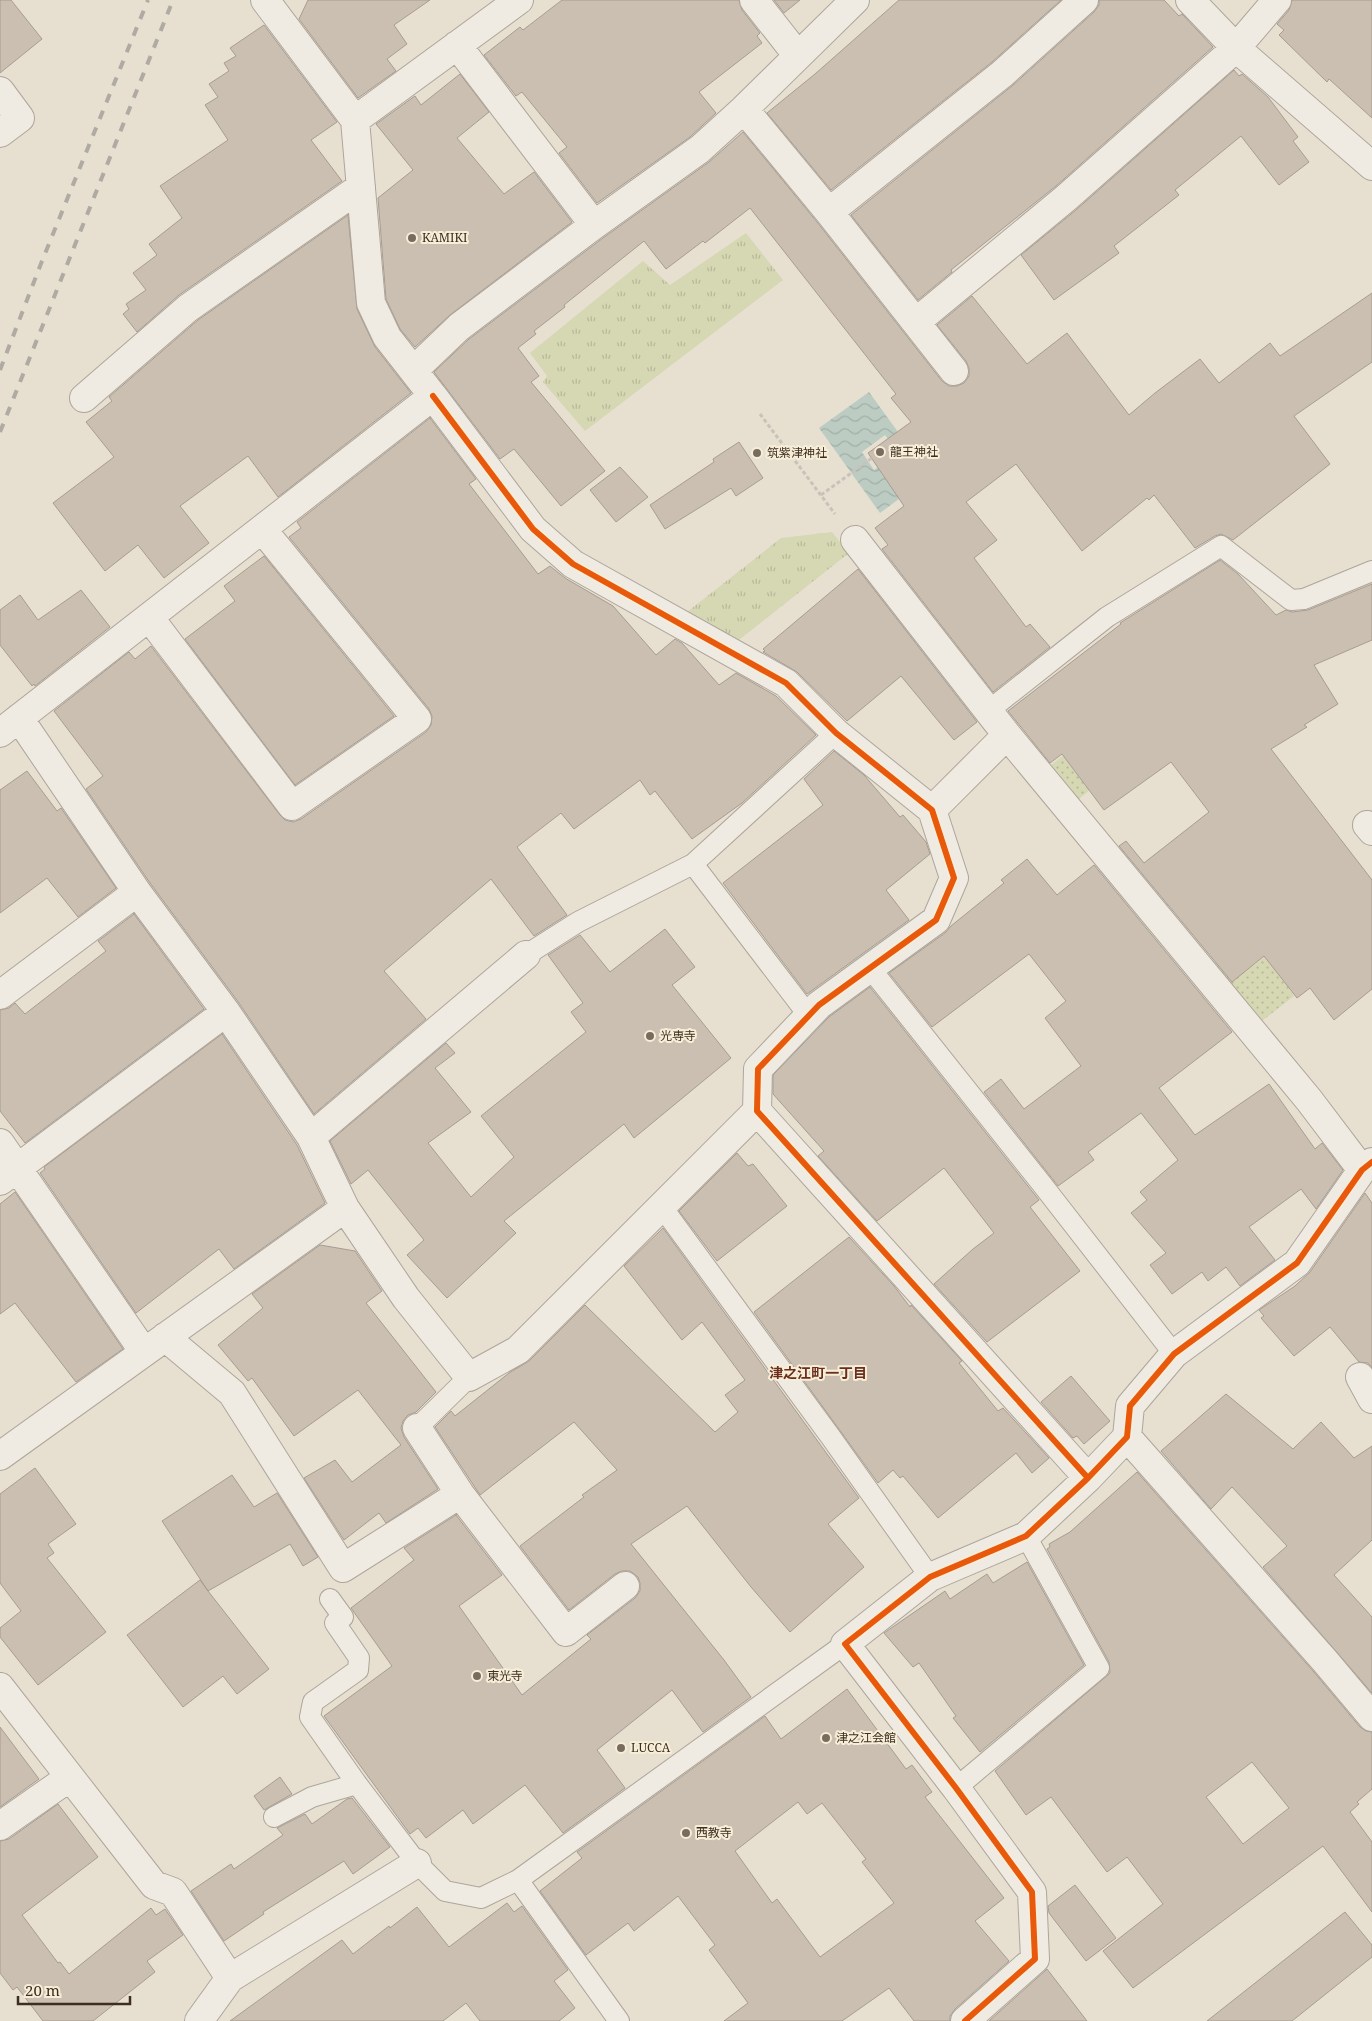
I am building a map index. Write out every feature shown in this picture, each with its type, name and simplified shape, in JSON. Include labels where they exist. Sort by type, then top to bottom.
[{"type":"street","points":[[265,0],[355,120],[371,303],[387,337],[414,370],[533,529],[573,564],[786,683],[836,733],[932,810],[954,878],[936,920],[819,1005],[758,1069],[757,1111],[518,1350],[469,1377],[406,1298],[345,1208],[311,1137],[226,1012],[137,892],[9,726],[433,396]]},
{"type":"street","points":[[355,120],[520,0]]},
{"type":"street","points":[[754,0],[798,56]]},
{"type":"street","points":[[414,370],[459,327],[594,225],[700,149],[744,109],[854,0]]},
{"type":"street","points":[[828,212],[1002,74],[1084,0]]},
{"type":"street","points":[[1190,0],[1236,48],[1372,166]]},
{"type":"street","points":[[916,322],[1066,198],[1236,48],[1277,0]]},
{"type":"street","points":[[457,45],[594,225]]},
{"type":"street","points":[[0,91],[20,118],[0,133]]},
{"type":"street","points":[[744,109],[954,371]]},
{"type":"street","points":[[84,398],[188,308],[361,187]]},
{"type":"street","points":[[149,617],[292,806],[417,719],[262,529]]},
{"type":"street","points":[[855,540],[988,711],[1309,1100],[1367,1166],[1297,1264],[1174,1354],[1130,1406],[1127,1437],[1088,1478],[1026,1536],[930,1577],[845,1644],[956,1788],[1032,1892],[1035,1959],[964,2021]]},
{"type":"street","points":[[932,810],[1007,734]]},
{"type":"street","points":[[0,995],[137,892]]},
{"type":"street","points":[[311,1137],[526,955]]},
{"type":"street","points":[[9,1174],[226,1012]]},
{"type":"street","points":[[757,1111],[1088,1478]]},
{"type":"street","points":[[0,1143],[9,1174],[154,1345],[232,1393],[343,1568],[460,1494]]},
{"type":"street","points":[[0,1456],[345,1208]]},
{"type":"street","points":[[417,1428],[460,1494],[566,1632],[625,1586]]},
{"type":"street","points":[[1127,1437],[1325,1661],[1372,1717]]},
{"type":"street","points":[[0,1687],[154,1885],[173,1892],[230,1978]]},
{"type":"street","points":[[0,1826],[70,1777]]},
{"type":"street","points":[[199,2021],[230,1978],[417,1863]]},
{"type":"lane","points":[[988,711],[1106,617],[1221,546],[1291,600],[1304,599],[1372,571]]},
{"type":"lane","points":[[526,955],[578,922],[693,864],[836,733]]},
{"type":"lane","points":[[693,864],[809,1016]]},
{"type":"lane","points":[[870,968],[1174,1354]]},
{"type":"lane","points":[[662,1207],[830,1436],[930,1577]]},
{"type":"lane","points":[[417,1428],[469,1377]]},
{"type":"lane","points":[[956,1788],[1099,1668],[1026,1536]]},
{"type":"lane","points":[[330,1599],[343,1617],[335,1624],[359,1658],[360,1664],[358,1670],[313,1702],[310,1717],[357,1784],[417,1863],[445,1891],[481,1898],[518,1880],[845,1644]]},
{"type":"lane","points":[[274,1817],[312,1797],[357,1784]]},
{"type":"lane","points":[[518,1880],[619,2021]]},
{"type":"path","points":[[760,414],[855,540]]},
{"type":"path","points":[[821,495],[872,458]]},
{"type":"green space","points":[[746,233],[783,280],[585,431],[543,382],[547,376],[530,353],[643,261],[670,285]]},
{"type":"green space","points":[[832,532],[849,553],[739,640],[687,612],[781,538]]},
{"type":"green space","points":[[1096,730],[1091,789],[1079,799],[1051,765]]},
{"type":"green space","points":[[1289,937],[1372,959],[1372,989],[1363,996],[1332,956],[1289,989],[1294,996],[1262,1021],[1214,963],[1237,945],[1254,965]]},
{"type":"water","points":[[869,392],[930,476],[880,513],[819,428]],"holes":[[[885,435],[898,453],[874,470],[862,452]]]},
{"type":"building","points":[[0,0],[11,0],[42,39],[0,73]]},
{"type":"building","points":[[308,0],[430,0],[394,25],[407,44],[387,59],[396,71],[358,98],[299,19]]},
{"type":"building","points":[[562,0],[739,0],[742,10],[760,33],[757,36],[762,43],[699,92],[716,113],[690,137],[597,203],[559,153],[567,147],[522,92],[516,96],[484,55],[520,27],[523,30]]},
{"type":"building","points":[[774,0],[800,0],[784,13]]},
{"type":"building","points":[[899,0],[1061,0],[992,62],[831,190],[767,113],[815,74]]},
{"type":"building","points":[[1099,0],[1164,0],[1179,16],[1182,14],[1213,47],[1056,186],[951,270],[952,272],[918,300],[851,215],[1012,86],[1094,12],[1099,5]]},
{"type":"building","points":[[1292,0],[1372,0],[1372,118],[1329,79],[1327,82],[1279,35],[1284,30],[1277,24],[1289,10]]},
{"type":"building","points":[[264,25],[337,122],[311,140],[342,181],[179,295],[137,332],[123,314],[129,309],[126,304],[146,290],[133,273],[157,255],[149,244],[182,218],[160,186],[228,140],[205,105],[218,97],[209,84],[229,71],[224,63],[236,56],[230,48]]},
{"type":"building","points":[[1234,70],[1239,76],[1242,74],[1268,97],[1298,137],[1293,141],[1309,162],[1279,185],[1241,136],[1175,190],[1179,195],[1114,246],[1119,253],[1054,300],[1021,255],[1076,210]]},
{"type":"building","points":[[460,74],[489,112],[457,138],[504,194],[534,172],[572,222],[450,315],[415,347],[400,329],[386,299],[378,198],[413,170],[376,124],[415,96],[421,105]]},
{"type":"building","points":[[743,132],[817,222],[942,381],[949,386],[957,386],[964,383],[969,376],[969,368],[966,361],[937,325],[972,296],[1027,364],[1067,333],[1129,415],[1200,359],[1219,383],[1270,343],[1280,356],[1372,293],[1372,362],[1294,416],[1330,464],[1233,540],[1221,534],[1195,548],[1154,495],[1149,500],[1147,498],[1082,551],[1016,464],[966,502],[997,540],[974,558],[1026,627],[1030,624],[1050,647],[993,692],[882,549],[888,545],[875,528],[904,506],[868,453],[911,422],[891,398],[896,394],[750,208],[705,243],[703,241],[666,269],[644,241],[564,305],[565,307],[534,331],[536,334],[518,348],[539,376],[531,382],[605,471],[561,506],[514,449],[500,459],[434,372],[469,339],[603,238],[709,162]]},
{"type":"building","points":[[348,215],[357,309],[375,347],[411,393],[278,497],[248,456],[180,506],[209,543],[164,578],[138,545],[105,571],[53,503],[114,457],[86,422],[112,401],[109,397],[198,320]]},
{"type":"building","points":[[430,418],[476,479],[469,484],[538,574],[550,566],[565,578],[613,606],[656,655],[675,639],[682,643],[719,685],[736,673],[776,696],[816,735],[742,803],[692,839],[655,791],[650,795],[640,780],[574,829],[561,813],[517,847],[567,915],[534,936],[491,879],[384,971],[426,1019],[314,1114],[239,1003],[150,883],[86,789],[103,776],[54,711],[129,652],[135,659],[151,646],[280,815],[285,820],[293,822],[301,819],[426,732],[431,725],[432,716],[429,709],[289,537],[301,528],[297,522]]},
{"type":"building","points":[[739,442],[763,478],[736,496],[731,488],[665,529],[650,505],[714,462],[713,459]]},
{"type":"building","points":[[620,467],[648,497],[616,522],[590,490]]},
{"type":"building","points":[[264,556],[394,716],[295,785],[185,639],[235,601],[224,586]]},
{"type":"building","points":[[1220,560],[1238,574],[1276,615],[1286,610],[1292,612],[1308,610],[1372,584],[1372,640],[1314,665],[1338,704],[1304,725],[1307,727],[1271,749],[1372,880],[1372,989],[1334,1020],[1310,988],[1297,998],[1264,956],[1232,982],[1119,846],[1126,841],[1144,863],[1209,812],[1171,762],[1104,810],[1062,754],[1050,763],[1008,711],[1120,623]]},
{"type":"building","points":[[858,569],[977,722],[954,740],[901,676],[847,721],[797,672],[763,652],[765,651],[763,649]]},
{"type":"building","points":[[81,590],[110,627],[35,686],[34,684],[32,686],[0,645],[0,610],[20,595],[38,620]]},
{"type":"building","points":[[834,751],[864,775],[900,817],[903,815],[926,842],[930,854],[886,890],[909,920],[807,994],[723,883],[823,805],[804,779]]},
{"type":"building","points":[[27,771],[57,811],[61,808],[116,888],[78,917],[47,878],[0,913],[0,790]]},
{"type":"building","points":[[1027,859],[1057,895],[1094,865],[1232,1032],[1159,1088],[1195,1135],[1269,1084],[1315,1149],[1322,1143],[1343,1170],[1316,1209],[1301,1189],[1249,1227],[1275,1260],[1240,1286],[1226,1267],[1208,1281],[1202,1272],[1172,1294],[1150,1265],[1166,1253],[1131,1213],[1147,1200],[1140,1192],[1178,1160],[1141,1113],[1088,1152],[1094,1160],[1058,1186],[984,1092],[1001,1079],[1024,1109],[1081,1066],[1045,1018],[1066,1001],[1029,954],[932,1027],[889,973],[945,933],[1004,883],[1001,880]]},
{"type":"building","points":[[134,914],[204,1009],[25,1143],[0,1111],[0,1010],[9,1008],[15,1003],[25,1014],[106,951],[98,941]]},
{"type":"building","points":[[665,929],[695,967],[672,985],[731,1058],[634,1138],[624,1124],[504,1221],[516,1233],[447,1298],[407,1255],[424,1240],[368,1170],[351,1184],[330,1141],[446,1043],[455,1053],[435,1068],[471,1112],[428,1143],[471,1197],[514,1157],[481,1116],[586,1032],[571,1012],[583,1003],[548,955],[580,935],[610,972]]},
{"type":"building","points":[[870,987],[1039,1200],[1030,1207],[1080,1271],[987,1342],[934,1284],[994,1233],[944,1168],[877,1221],[818,1156],[824,1151],[773,1094],[773,1075],[829,1017]]},
{"type":"building","points":[[222,1034],[297,1145],[325,1203],[234,1269],[219,1249],[136,1313],[40,1173],[45,1169],[44,1167]]},
{"type":"building","points":[[737,1153],[748,1166],[753,1164],[787,1206],[717,1261],[679,1211]]},
{"type":"building","points":[[15,1192],[123,1349],[76,1382],[15,1303],[0,1314],[0,1204]]},
{"type":"building","points":[[1365,1193],[1372,1203],[1372,1368],[1368,1363],[1359,1362],[1330,1327],[1294,1356],[1261,1318],[1264,1316],[1259,1310],[1295,1286],[1310,1272]]},
{"type":"building","points":[[663,1228],[859,1498],[828,1524],[864,1567],[790,1632],[751,1587],[687,1506],[631,1544],[724,1660],[751,1697],[703,1732],[672,1690],[597,1750],[625,1788],[563,1833],[525,1785],[473,1824],[463,1810],[426,1838],[418,1828],[410,1834],[324,1716],[392,1666],[351,1608],[414,1560],[404,1548],[456,1515],[502,1575],[459,1606],[522,1695],[591,1639],[587,1635],[635,1598],[640,1591],[638,1577],[630,1571],[622,1571],[615,1574],[569,1610],[520,1546],[584,1497],[582,1495],[617,1470],[574,1422],[480,1495],[435,1427],[451,1411],[455,1416],[509,1373],[529,1361],[585,1305],[715,1432],[738,1412],[725,1395],[745,1380],[702,1322],[682,1340],[624,1266]]},
{"type":"building","points":[[849,1237],[894,1286],[910,1307],[911,1305],[962,1361],[959,1363],[998,1411],[1003,1408],[1049,1458],[1032,1473],[1016,1453],[938,1518],[903,1476],[900,1478],[893,1470],[878,1483],[754,1312]]},
{"type":"building","points":[[320,1245],[355,1251],[382,1291],[366,1303],[436,1392],[416,1412],[408,1415],[403,1421],[401,1428],[404,1437],[438,1489],[386,1523],[379,1513],[344,1540],[304,1478],[335,1460],[352,1482],[401,1445],[358,1390],[294,1436],[252,1378],[248,1381],[218,1345],[263,1308],[252,1294]]},
{"type":"building","points":[[1071,1376],[1110,1421],[1084,1444],[1077,1436],[1073,1438],[1041,1402]]},
{"type":"building","points":[[1226,1394],[1293,1449],[1321,1422],[1354,1458],[1372,1446],[1372,1540],[1334,1575],[1372,1617],[1372,1693],[1263,1567],[1287,1546],[1232,1487],[1211,1509],[1161,1451]]},
{"type":"building","points":[[35,1468],[76,1524],[48,1544],[54,1553],[47,1558],[106,1632],[38,1685],[0,1637],[0,1628],[21,1611],[0,1583],[0,1494]]},
{"type":"building","points":[[1137,1472],[1360,1727],[1372,1732],[1372,1789],[1357,1802],[1359,1804],[1350,1812],[1372,1842],[1372,1912],[1323,1846],[1133,1988],[1103,1951],[1163,1904],[1127,1857],[1107,1872],[1051,1797],[1026,1815],[995,1771],[1110,1673],[1109,1662],[1047,1549],[1050,1547],[1049,1544],[1070,1532]],"holes":[[[1252,1762],[1289,1808],[1243,1844],[1206,1797]]]},
{"type":"building","points":[[232,1475],[254,1507],[277,1493],[318,1557],[303,1566],[290,1544],[208,1591],[162,1521]]},
{"type":"building","points":[[1027,1562],[1084,1665],[980,1752],[953,1718],[956,1716],[919,1663],[913,1667],[884,1633],[945,1591],[950,1599],[987,1574],[993,1583]]},
{"type":"building","points":[[200,1580],[269,1669],[237,1694],[223,1676],[183,1707],[127,1635]]},
{"type":"building","points":[[847,1689],[906,1769],[912,1765],[932,1792],[925,1797],[1004,1898],[975,1921],[1009,1961],[955,2009],[950,2016],[950,2021],[914,2021],[889,1988],[842,2021],[724,2021],[748,2003],[709,1950],[715,1945],[678,1896],[634,1931],[628,1923],[586,1955],[540,1891],[582,1858],[577,1852],[765,1716],[781,1739]],"holes":[[[798,1802],[807,1814],[822,1803],[866,1859],[862,1862],[894,1903],[820,1957],[777,1899],[772,1903],[735,1851]]]},
{"type":"building","points":[[0,1727],[39,1779],[0,1807]]},
{"type":"building","points":[[280,1777],[292,1794],[264,1810],[254,1796]]},
{"type":"building","points":[[352,1798],[390,1847],[353,1874],[344,1861],[263,1912],[264,1914],[224,1941],[191,1891],[231,1864],[234,1869],[283,1835],[277,1828],[305,1814],[312,1824],[347,1799]]},
{"type":"building","points":[[58,1804],[98,1857],[22,1915],[58,1963],[60,1962],[69,1974],[151,1908],[156,1915],[165,1909],[183,1935],[147,1961],[155,1972],[93,2021],[43,2021],[17,1987],[13,1990],[0,1973],[0,1841],[9,1839]]},
{"type":"building","points":[[1075,1885],[1116,1938],[1086,1961],[1049,1913],[1048,1906]]},
{"type":"building","points":[[507,1903],[514,1912],[522,1906],[568,1970],[554,1981],[575,2008],[559,2021],[480,2021],[466,2003],[443,2021],[230,2021],[342,1940],[353,1954],[417,1907],[449,1947]]},
{"type":"building","points":[[1345,1912],[1372,1945],[1372,1957],[1292,2021],[1207,2021]]},
{"type":"building","points":[[1047,1969],[1087,2021],[989,2021],[1045,1971]]},
{"type":"railway","points":[[0,370],[148,0]]},
{"type":"railway","points":[[0,432],[173,0]]},
{"type":"cycle path","points":[[433,396],[533,529],[573,564],[786,683],[836,733],[932,810],[954,878],[936,920],[819,1005],[758,1069],[757,1111],[1088,1478]]},
{"type":"cycle path","points":[[965,2021],[1035,1959],[1032,1892],[956,1788],[845,1644],[930,1577],[1026,1536],[1088,1478],[1127,1437],[1130,1406],[1174,1354],[1297,1263],[1362,1170],[1372,1162]]},
{"type":"place","name":"KAMIKI","points":[[412,238]]},
{"type":"place","name":"龍王神社","points":[[880,452]]},
{"type":"place","name":"筑紫津神社","points":[[757,453]]},
{"type":"place","name":"光専寺","points":[[650,1036]]},
{"type":"place","name":"東光寺","points":[[477,1676]]},
{"type":"place","name":"津之江会館","points":[[826,1738]]},
{"type":"place","name":"LUCCA","points":[[621,1748]]},
{"type":"place","name":"西教寺","points":[[686,1833]]},
{"type":"district","name":"津之江町一丁目","points":[[818,1373]]}]
